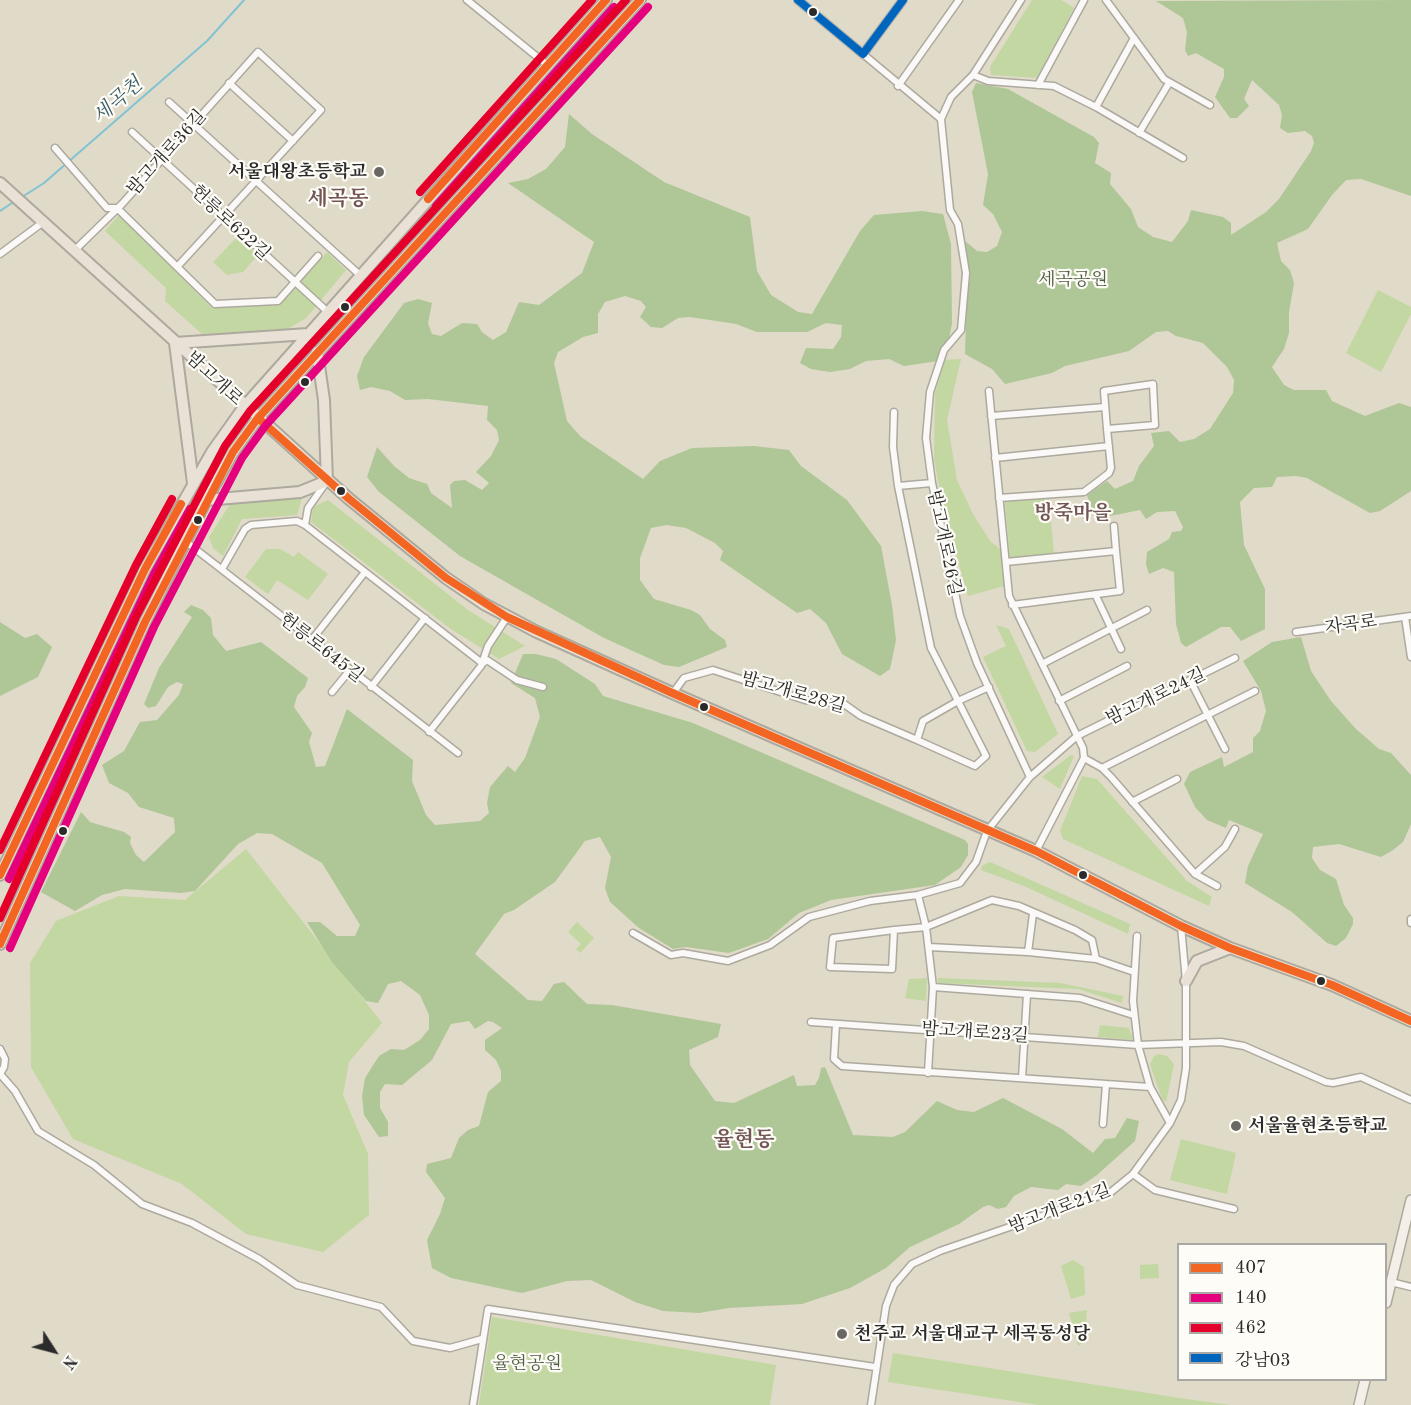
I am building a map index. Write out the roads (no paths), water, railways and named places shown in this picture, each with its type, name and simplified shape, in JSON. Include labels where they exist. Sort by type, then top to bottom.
[{"type":"main road","points":[[0,875],[145,569],[193,483],[244,407],[546,64],[606,0]]},
{"type":"main road","points":[[0,944],[145,622],[206,500],[233,452],[258,418],[640,0]]},
{"type":"main road","name":"밤고개로","points":[[0,183],[327,481],[446,578],[507,617],[673,693],[1036,851],[1180,926],[1230,948],[1332,985],[1411,1021]]},
{"type":"main road","points":[[193,483],[175,343],[308,334]]},
{"type":"main road","points":[[206,500],[300,492],[327,481],[324,400],[318,352]]},
{"type":"main road","points":[[0,882],[13,850]]},
{"type":"main road","points":[[0,927],[40,853]]},
{"type":"main road","points":[[1186,981],[1197,961],[1230,948]]},
{"type":"main road","points":[[1387,1299],[1411,1200]]},
{"type":"main road","points":[[1359,1405],[1365,1381]]},
{"type":"street","points":[[467,0],[546,64]]},
{"type":"street","points":[[798,0],[941,120],[951,97],[973,75],[1021,0]]},
{"type":"street","points":[[863,54],[903,0]]},
{"type":"street","points":[[898,86],[959,0]]},
{"type":"street","points":[[1038,85],[1084,0]]},
{"type":"street","points":[[1106,0],[1169,83],[1210,105]]},
{"type":"street","points":[[1096,107],[1134,38]]},
{"type":"street","name":"밤고개로36길","points":[[74,252],[117,208],[258,52],[321,110],[293,141]]},
{"type":"street","points":[[973,75],[988,81],[1054,86],[1096,107],[1184,158]]},
{"type":"street","points":[[1138,133],[1169,83]]},
{"type":"street","points":[[177,267],[293,141],[229,84]]},
{"type":"street","points":[[170,102],[361,276]]},
{"type":"street","name":"밤고개로26길","points":[[941,120],[950,210],[958,224],[964,254],[965,292],[961,330],[945,350],[930,392],[926,438],[932,483],[960,616],[976,663],[1030,777]]},
{"type":"street","name":"헌릉로622길","points":[[132,132],[328,313]]},
{"type":"street","points":[[55,148],[82,182],[107,208],[117,208],[215,304],[278,301],[318,256]]},
{"type":"street","points":[[0,254],[40,221]]},
{"type":"street","points":[[999,498],[1084,492],[1109,473],[1104,391],[1153,384],[1155,425],[1107,429]]},
{"type":"street","points":[[989,391],[1007,587],[1012,605],[1083,748],[1084,758],[1036,851]]},
{"type":"street","points":[[991,416],[1105,407]]},
{"type":"street","name":"밤고개로26길","points":[[894,412],[893,447],[898,486],[931,648],[986,756],[975,766],[916,740]]},
{"type":"street","points":[[995,458],[1109,446]]},
{"type":"street","points":[[305,525],[308,508],[327,481]]},
{"type":"street","points":[[898,486],[932,483]]},
{"type":"street","points":[[222,569],[249,526],[297,521],[482,663]]},
{"type":"street","points":[[1012,605],[1120,591],[1114,526]]},
{"type":"street","name":"헌릉로645길","points":[[185,541],[458,753]]},
{"type":"street","points":[[1005,562],[1116,551]]},
{"type":"street","points":[[311,641],[365,572]]},
{"type":"street","points":[[1095,594],[1121,649]]},
{"type":"street","points":[[1042,664],[1147,610]]},
{"type":"street","points":[[429,732],[482,663],[488,646],[507,617]]},
{"type":"street","name":"자곡로","points":[[1296,632],[1408,617],[1411,657]]},
{"type":"street","points":[[371,687],[425,618]]},
{"type":"street","name":"밤고개로24길","points":[[1030,777],[1077,736],[1235,658]]},
{"type":"street","points":[[482,663],[488,660],[517,680],[543,687]]},
{"type":"street","points":[[1059,701],[1127,666]]},
{"type":"street","points":[[332,692],[350,670]]},
{"type":"street","name":"밤고개로28길","points":[[673,693],[684,678],[713,670],[805,700],[844,704],[861,716],[916,740]]},
{"type":"street","points":[[1190,680],[1225,749]]},
{"type":"street","points":[[916,740],[923,721],[989,687]]},
{"type":"street","points":[[1102,768],[1255,692]]},
{"type":"street","points":[[1084,758],[1102,768],[1196,874],[1217,886]]},
{"type":"street","points":[[633,933],[671,955],[683,953],[728,961],[770,945],[809,916],[870,901],[918,895],[960,883],[976,862],[987,831],[1030,777]]},
{"type":"street","points":[[1132,802],[1178,779]]},
{"type":"street","points":[[1196,874],[1225,847],[1235,829]]},
{"type":"street","points":[[918,895],[926,927],[933,987],[928,1073]]},
{"type":"street","points":[[894,930],[892,969],[830,967],[833,938],[894,930],[926,927],[992,900],[1018,906],[1092,940],[1096,959]]},
{"type":"street","points":[[1028,952],[1033,914]]},
{"type":"street","name":"밤고개로21길","points":[[871,1405],[886,1306],[894,1285],[912,1264],[940,1251],[1097,1199],[1119,1188],[1133,1174],[1170,1123],[1185,1086],[1188,1045],[1186,981],[1180,926]]},
{"type":"street","points":[[1137,936],[1134,1015],[1138,1045],[1150,1087],[1160,1109],[1170,1123]]},
{"type":"street","points":[[928,947],[1028,952],[1096,959],[1134,972]]},
{"type":"street","points":[[933,987],[1080,998],[1134,1015]]},
{"type":"street","points":[[1022,1078],[1027,994]]},
{"type":"street","name":"밤고개로23길","points":[[811,1022],[1138,1045],[1188,1045],[1221,1042],[1244,1046],[1326,1082],[1333,1083],[1361,1077],[1411,1100]]},
{"type":"street","points":[[836,1024],[834,1059],[842,1066],[1150,1087]]},
{"type":"street","points":[[0,1049],[5,1059],[0,1074],[15,1091],[38,1131],[94,1165],[142,1204],[192,1223],[259,1259],[297,1285],[381,1307],[413,1341],[450,1348],[482,1339]]},
{"type":"street","points":[[1102,1124],[1106,1084]]},
{"type":"street","points":[[1133,1174],[1155,1190],[1234,1209]]},
{"type":"street","points":[[1391,1282],[1411,1287]]},
{"type":"street","points":[[472,1405],[488,1309],[875,1367]]},
{"type":"waterway","name":"세곡천","points":[[22,197],[44,183],[207,41],[244,0]]},
{"type":"waterway","name":"세곡천","points":[[0,211],[15,201]]},
{"type":"place","name":"서울대왕초등학교","points":[[379,172]]},
{"type":"place","name":"서울율현초등학교","points":[[1236,1126]]},
{"type":"place","name":"천주교 서울대교구 세곡동성당","points":[[842,1334]]},
{"type":"district","name":"세곡동","points":[[338,199]]},
{"type":"district","name":"방죽마을","points":[[1073,514]]},
{"type":"district","name":"율현동","points":[[744,1140]]},
{"type":"park label","name":"세곡공원","points":[[1073,280]]},
{"type":"park label","name":"율현공원","points":[[527,1364]]}]
